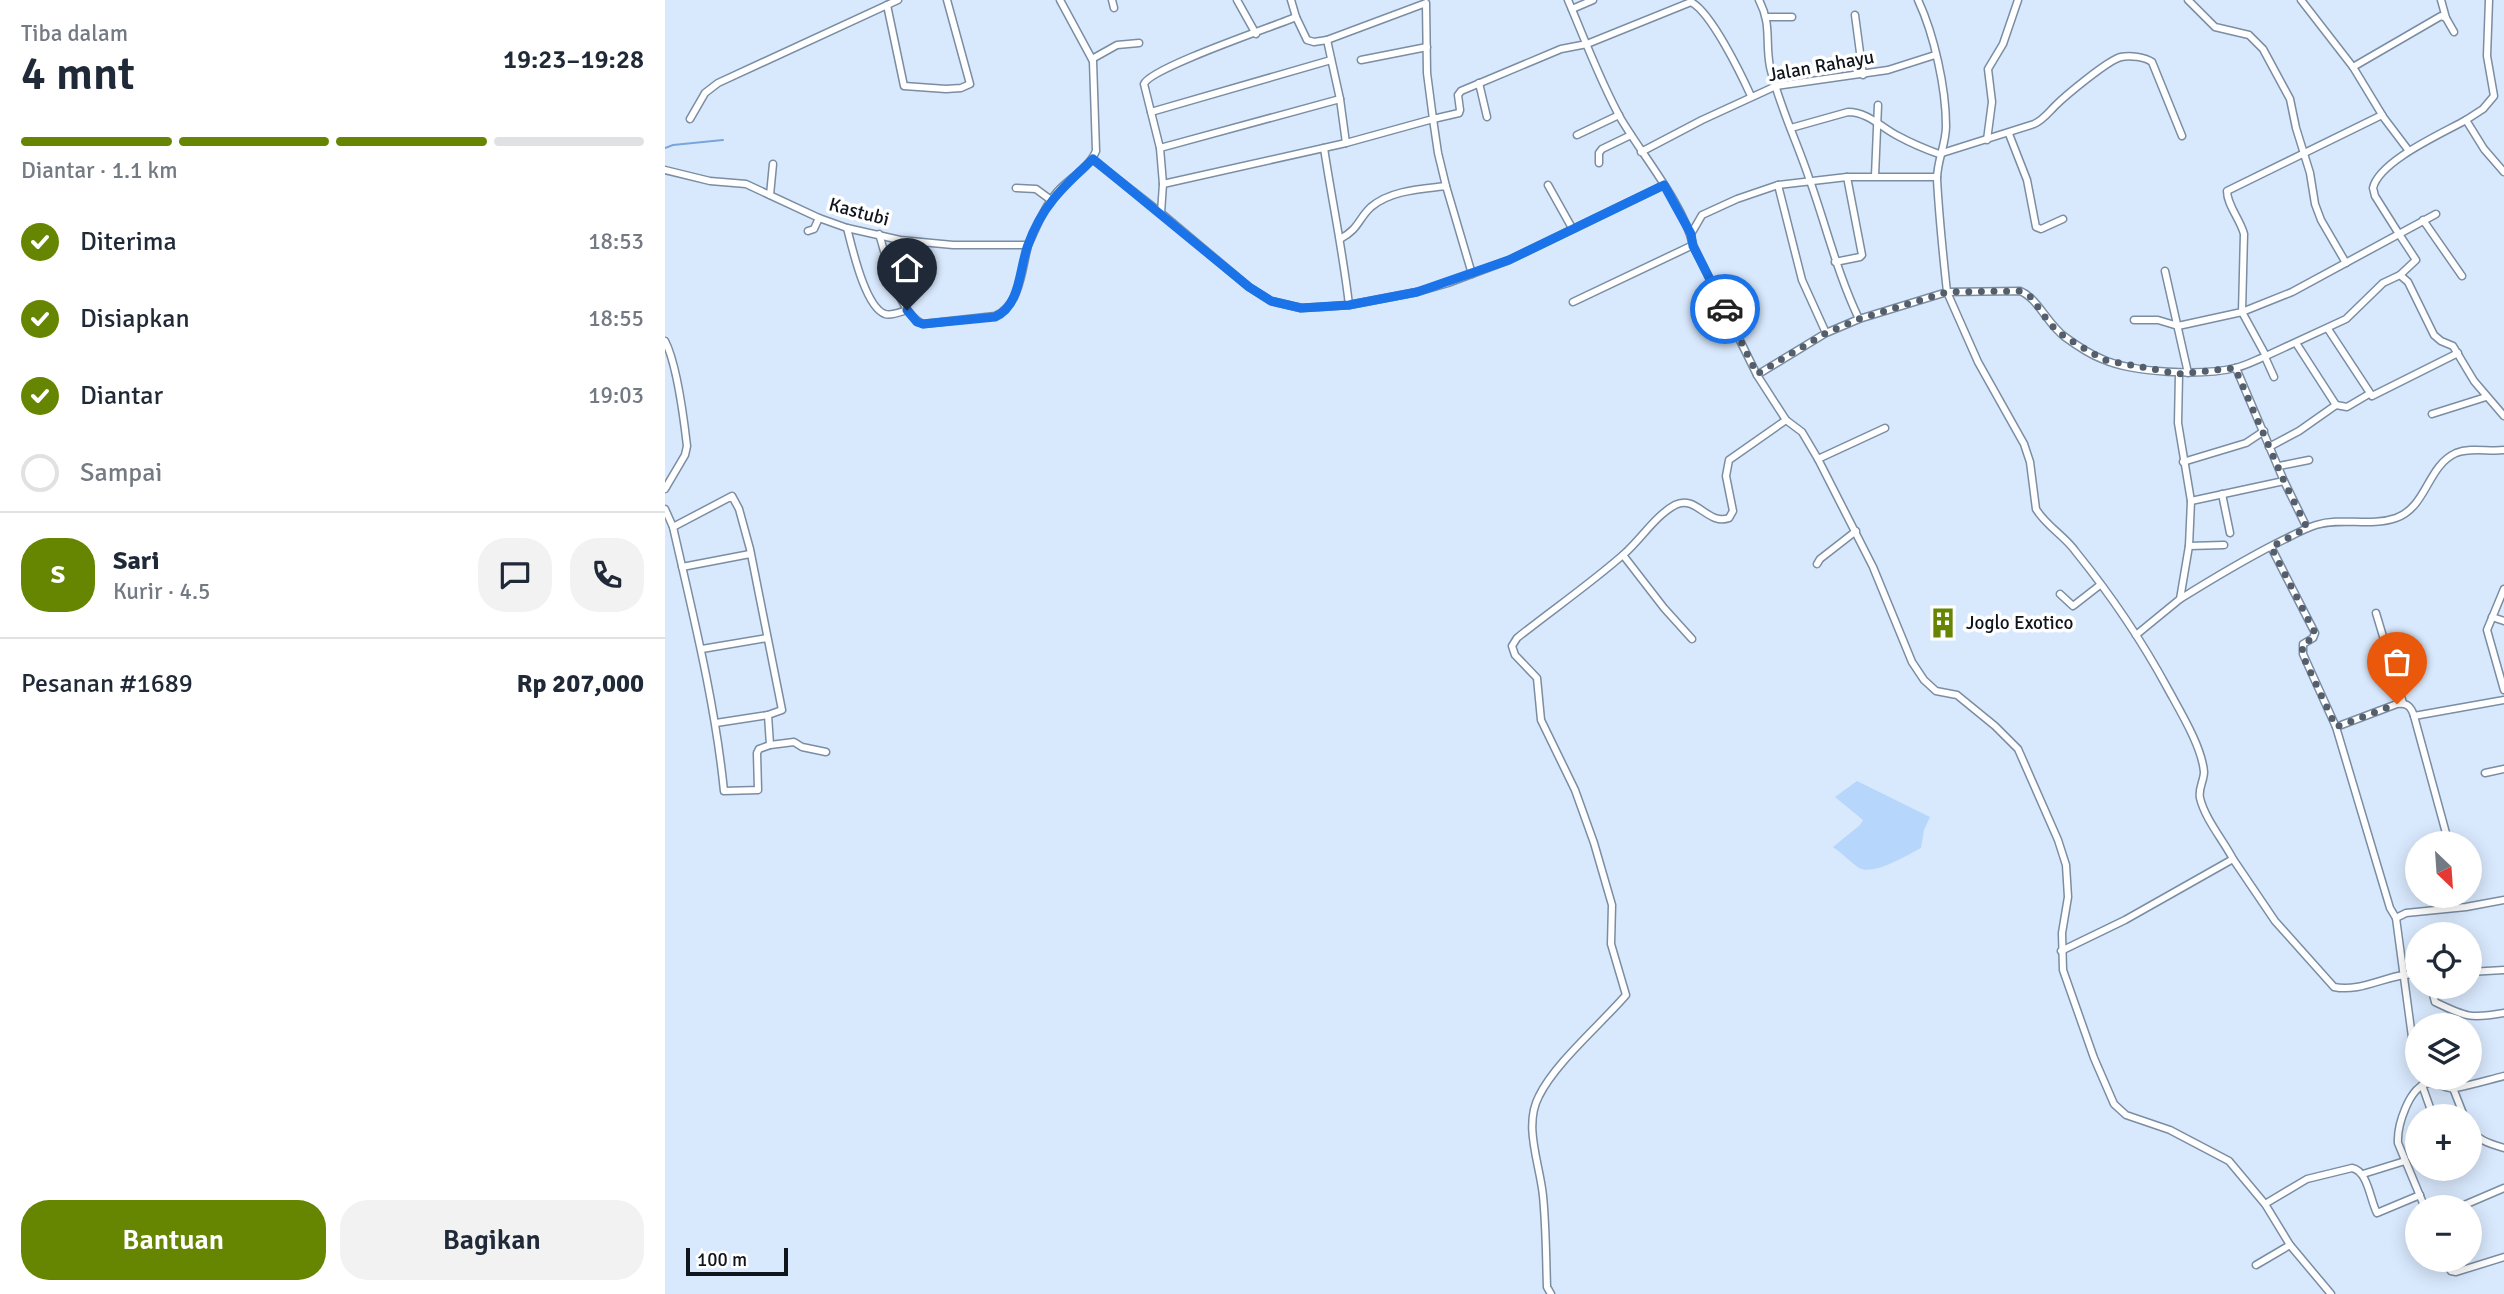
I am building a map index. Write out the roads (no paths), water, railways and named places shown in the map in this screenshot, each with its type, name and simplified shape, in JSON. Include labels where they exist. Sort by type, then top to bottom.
[{"type":"street","points":[[690,119],[705,93],[718,83],[898,0]]},
{"type":"street","points":[[887,5],[904,86],[961,88],[970,84],[947,0]]},
{"type":"street","points":[[879,234],[894,282],[907,310],[917,322],[939,324],[995,317],[1002,313],[1015,295],[1028,245],[1051,200],[1093,159],[1096,150],[1092,59],[1061,0]]},
{"type":"street","points":[[1112,0],[1114,8]]},
{"type":"street","points":[[1237,0],[1256,34]]},
{"type":"street","points":[[1291,0],[1307,40],[1314,42],[1327,40],[1427,1],[1427,84],[1438,153],[1472,274]]},
{"type":"street","points":[[1568,0],[1599,78],[1640,152],[1664,185],[1691,234],[1693,246],[1757,374],[1786,420],[1802,432],[1856,531],[1912,662],[1923,680],[1936,691],[1957,695],[2018,749],[2058,840],[2066,865],[2068,897],[2061,951],[2063,970],[2107,1089],[2119,1110],[2131,1118],[2171,1130],[2229,1161],[2265,1204],[2290,1245],[2331,1294]]},
{"type":"street","points":[[1572,9],[1593,0]]},
{"type":"street","points":[[1759,0],[1768,17],[1770,66],[1776,86],[1844,289],[1859,319]]},
{"type":"street","points":[[1918,0],[1935,55],[1946,127],[1939,154],[1937,177],[1947,292],[1978,362],[2024,444],[2030,462],[2036,509],[2069,542],[2136,635],[2167,687],[2195,742],[2203,770],[2199,787],[2200,799],[2233,859],[2275,921],[2334,987],[2343,989],[2360,986],[2403,974]]},
{"type":"street","points":[[1987,140],[1992,102],[1988,69],[2003,44],[2018,0]]},
{"type":"street","points":[[2188,0],[2211,25],[2249,35],[2263,49],[2290,99],[2321,220],[2346,263]]},
{"type":"street","points":[[2301,0],[2353,67],[2382,115],[2409,150]]},
{"type":"street","points":[[2441,0],[2446,18],[2455,32]]},
{"type":"street","points":[[1757,374],[1826,333],[1859,319],[1947,292],[2020,291],[2031,297],[2050,324],[2094,356],[2115,364],[2179,374],[2235,368],[2327,329],[2355,311],[2383,283],[2400,275],[2416,260],[2375,196],[2373,188],[2379,176],[2409,150],[2466,120],[2483,109],[2494,96],[2487,56],[2489,0]]},
{"type":"street","points":[[1163,184],[1346,143],[1459,113],[1459,92],[1561,49],[1587,44],[1691,1],[1710,23],[1734,61],[1751,96]]},
{"type":"street","points":[[1855,15],[1863,75]]},
{"type":"street","points":[[2353,67],[2441,16],[2446,18]]},
{"type":"street","points":[[1161,214],[1163,184],[1160,148],[1144,85],[1148,77],[1296,17]]},
{"type":"street","points":[[1768,17],[1792,17]]},
{"type":"street","points":[[1327,40],[1346,143]]},
{"type":"street","points":[[1092,59],[1117,45],[1139,43]]},
{"type":"street","points":[[1361,61],[1427,47]]},
{"type":"street","name":"Jalan Rahayu","points":[[1640,152],[1776,86],[1863,75],[1935,55]]},
{"type":"street","points":[[1791,128],[1852,112],[1939,154],[2009,134],[2042,120],[2074,90],[2117,58],[2128,57],[2153,62],[2182,136]]},
{"type":"street","points":[[1151,112],[1331,60]]},
{"type":"street","points":[[1479,83],[1486,117]]},
{"type":"street","points":[[1160,148],[1340,99]]},
{"type":"street","points":[[1875,176],[1878,105]]},
{"type":"street","points":[[1577,135],[1619,115]]},
{"type":"street","points":[[2274,377],[2242,312],[2244,234],[2227,197],[2227,191],[2382,115]]},
{"type":"street","points":[[2466,120],[2484,149],[2504,172]]},
{"type":"street","points":[[2009,134],[2027,180],[2036,227],[2042,229],[2063,219]]},
{"type":"street","points":[[1599,163],[1602,149],[1631,135]]},
{"type":"street","points":[[1324,148],[1341,239],[1349,305]]},
{"type":"street","points":[[1093,159],[1249,287],[1271,301],[1301,308],[1349,305],[1417,292],[1472,274],[1509,260],[1664,185]]},
{"type":"street","points":[[770,195],[773,164]]},
{"type":"street","name":"Kastubi","points":[[665,170],[710,181],[746,184],[819,218],[847,228],[900,240],[953,245],[1028,245]]},
{"type":"street","points":[[1691,234],[1702,215],[1778,185],[1847,177],[1937,177]]},
{"type":"street","points":[[1835,262],[1862,255],[1847,177]]},
{"type":"street","points":[[1548,185],[1572,228]]},
{"type":"street","points":[[1778,185],[1802,280],[1826,333]]},
{"type":"street","points":[[1341,239],[1355,230],[1370,208],[1383,200],[1409,190],[1446,186]]},
{"type":"street","points":[[1016,188],[1037,188],[1051,200]]},
{"type":"street","points":[[2134,320],[2158,320],[2178,326],[2242,312],[2292,292],[2436,214]]},
{"type":"street","points":[[808,231],[814,229],[819,218]]},
{"type":"street","points":[[2423,220],[2462,276]]},
{"type":"street","points":[[847,228],[859,272],[875,307],[890,315],[907,310]]},
{"type":"street","points":[[1573,302],[1693,246]]},
{"type":"street","points":[[2165,271],[2188,373]]},
{"type":"street","points":[[2400,275],[2408,282],[2434,335],[2453,346],[2474,381],[2504,416]]},
{"type":"street","points":[[2327,329],[2369,394]]},
{"type":"street","points":[[665,341],[687,446],[685,455],[665,489]]},
{"type":"street","points":[[2296,343],[2336,405]]},
{"type":"street","points":[[2269,446],[2298,431],[2336,405],[2347,407],[2369,394],[2377,395],[2458,352]]},
{"type":"street","points":[[2235,368],[2307,528]]},
{"type":"street","points":[[2179,374],[2178,423],[2192,501],[2189,546],[2180,599]]},
{"type":"street","points":[[2432,414],[2486,397]]},
{"type":"street","points":[[1551,1294],[1547,1287],[1543,1195],[1532,1115],[1537,1099],[1554,1073],[1626,995],[1611,944],[1612,905],[1594,842],[1575,790],[1541,720],[1537,678],[1515,655],[1512,646],[1517,638],[1623,555],[1662,515],[1676,505],[1685,502],[1719,520],[1729,518],[1733,510],[1725,476],[1729,460],[1786,420]]},
{"type":"street","points":[[1818,459],[1885,428]]},
{"type":"street","points":[[2183,462],[2246,443],[2265,431]]},
{"type":"street","points":[[2136,635],[2180,599],[2219,574],[2307,528],[2326,523],[2395,519],[2406,513],[2417,504],[2441,464],[2455,453],[2467,450],[2504,450]]},
{"type":"street","points":[[2279,466],[2309,460]]},
{"type":"street","points":[[2192,501],[2284,481]]},
{"type":"street","points":[[2222,494],[2230,533]]},
{"type":"street","points":[[673,527],[733,496],[745,529],[782,709],[768,715],[716,723]]},
{"type":"street","points":[[665,509],[673,527],[702,649],[716,723],[724,792],[758,790],[757,752],[769,745],[795,742],[802,747],[827,752]]},
{"type":"street","points":[[1817,564],[1856,531]]},
{"type":"street","points":[[2189,546],[2224,545]]},
{"type":"street","points":[[2271,547],[2315,633],[2313,638],[2303,644],[2302,654],[2336,727],[2389,908],[2396,918],[2409,1013]]},
{"type":"street","points":[[682,567],[750,554]]},
{"type":"street","points":[[1623,555],[1692,639]]},
{"type":"street","points":[[2060,594],[2073,607],[2100,585]]},
{"type":"street","points":[[2504,589],[2488,625],[2488,635],[2504,690]]},
{"type":"street","points":[[2376,613],[2403,703]]},
{"type":"street","points":[[2491,617],[2504,621]]},
{"type":"street","points":[[702,649],[767,638]]},
{"type":"street","points":[[2414,716],[2504,700]]},
{"type":"street","points":[[2336,727],[2366,714],[2403,703],[2409,706],[2445,831]]},
{"type":"street","points":[[768,715],[769,745]]},
{"type":"street","points":[[2485,773],[2504,769]]},
{"type":"street","points":[[2061,951],[2125,920],[2233,859]]},
{"type":"street","points":[[2482,904],[2504,900]]},
{"type":"street","points":[[2396,918],[2406,913],[2456,908]]},
{"type":"street","points":[[2482,971],[2504,970]]},
{"type":"street","points":[[2434,999],[2435,1002],[2464,1015],[2475,1017],[2504,1013]]},
{"type":"street","points":[[2482,1081],[2503,1076],[2504,1086]]},
{"type":"street","points":[[2363,1174],[2405,1161],[2397,1132],[2405,1110]]},
{"type":"street","points":[[2482,1139],[2504,1147]]},
{"type":"street","points":[[2265,1204],[2307,1179],[2356,1168],[2363,1174],[2377,1213],[2405,1201]]},
{"type":"street","points":[[2414,1181],[2420,1195]]},
{"type":"street","points":[[2482,1197],[2504,1188]]},
{"type":"street","points":[[2256,1265],[2290,1245]]},
{"type":"street","points":[[2482,1264],[2504,1257]]},
{"type":"waterway","points":[[665,148],[723,140]]},
{"type":"place","name":"Joglo Exotico","points":[[1943,623]]}]
